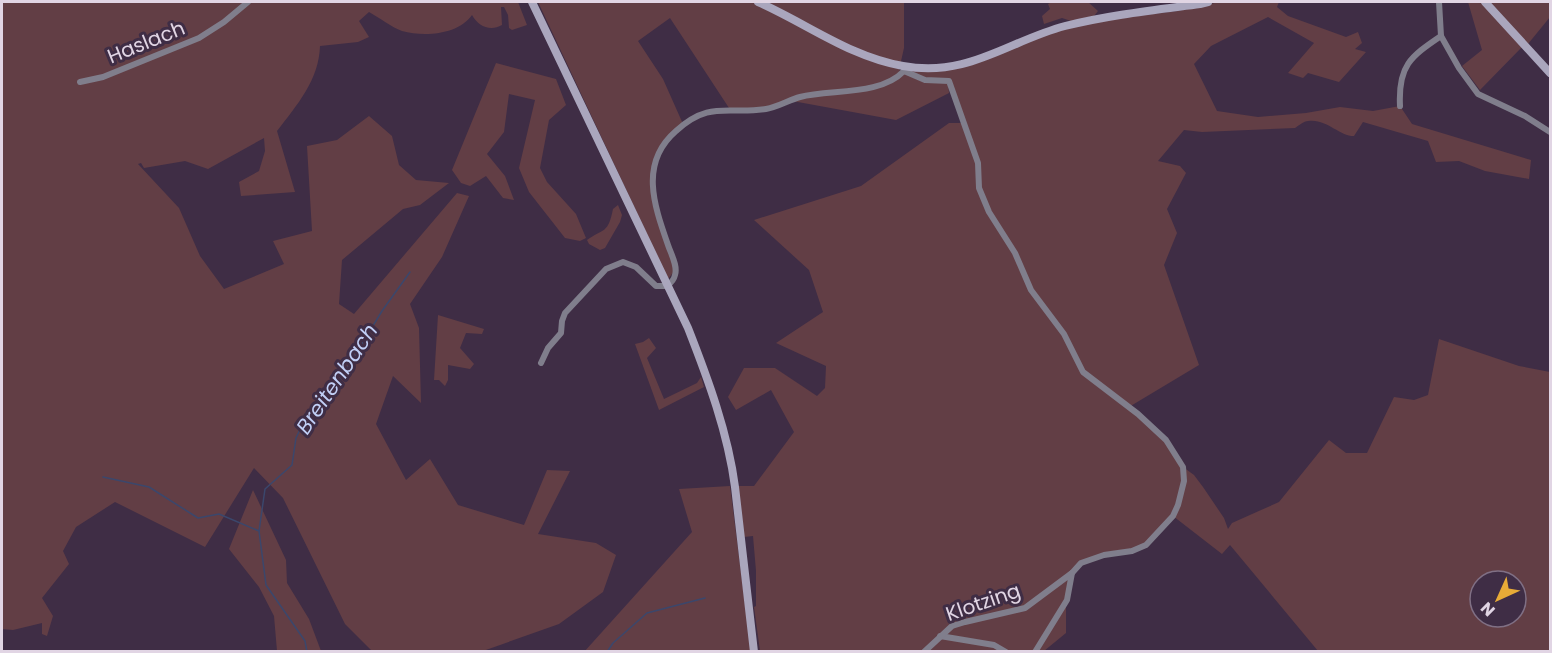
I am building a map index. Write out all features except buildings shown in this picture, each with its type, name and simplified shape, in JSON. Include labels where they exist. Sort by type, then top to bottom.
[{"type":"main road","points":[[532,2],[688,328],[706,373],[735,486],[754,651]]},
{"type":"main road","points":[[758,2],[854,50],[904,69],[961,65],[1063,27],[1110,16],[1208,2]]},
{"type":"main road","points":[[1485,2],[1551,73]]},
{"type":"street","name":"Haslach","points":[[80,82],[103,76],[199,38],[224,22],[248,2]]},
{"type":"street","points":[[1439,2],[1441,36],[1459,68],[1478,94],[1525,116],[1551,132]]},
{"type":"street","points":[[1400,106],[1399,85],[1406,65],[1421,49],[1441,36]]},
{"type":"street","points":[[541,363],[548,348],[561,333],[565,313],[606,269],[624,262],[636,267],[656,286],[667,286],[673,280],[676,272],[655,200],[652,169],[658,154],[676,131],[694,118],[711,111],[767,109],[799,98],[876,87],[898,77],[904,69]]},
{"type":"street","name":"Klotzing","points":[[904,69],[925,80],[949,81],[978,163],[979,188],[988,212],[1015,253],[1031,290],[1064,334],[1083,372],[1138,414],[1166,440],[1183,467],[1184,481],[1173,516],[1146,545],[1132,551],[1104,555],[1081,563],[1072,573],[1025,608],[952,627],[924,651]]},
{"type":"street","points":[[1035,651],[1067,600],[1072,573]]},
{"type":"street","points":[[940,636],[994,645],[1006,651]]},
{"type":"shaded area","points":[[2,2],[518,2],[527,25],[512,30],[509,28],[508,15],[504,7],[501,7],[502,25],[498,27],[485,27],[472,15],[458,27],[430,34],[402,31],[369,12],[359,21],[369,37],[358,42],[320,46],[316,70],[306,91],[277,131],[295,192],[241,196],[239,182],[259,171],[265,151],[264,138],[208,169],[185,161],[144,168],[141,163],[138,164],[179,208],[200,256],[224,289],[284,264],[273,241],[312,231],[307,146],[337,140],[369,116],[392,136],[399,165],[416,180],[449,183],[420,205],[403,209],[342,260],[339,304],[354,314],[457,193],[469,196],[442,257],[410,304],[419,328],[421,403],[393,376],[376,424],[406,480],[430,459],[458,505],[524,525],[547,470],[570,471],[538,534],[596,543],[616,555],[603,592],[559,624],[483,651],[372,651],[345,624],[283,498],[254,468],[205,547],[115,502],[76,527],[63,551],[69,564],[42,598],[53,616],[47,636],[42,634],[42,623],[13,630],[2,629]]},
{"type":"shaded area","points":[[538,2],[904,2],[904,48],[899,70],[924,81],[948,83],[949,93],[896,120],[787,100],[762,110],[729,108],[670,18],[638,41],[663,79],[683,124],[660,148],[654,166],[654,196],[657,211],[676,269],[668,279]]},
{"type":"shaded area","points":[[1088,2],[1098,11],[1094,16],[1071,21],[1062,18],[1044,24],[1042,16],[1050,9],[1048,4]]},
{"type":"shaded area","points":[[1219,2],[1279,2],[1277,7],[1288,16],[1346,37],[1358,32],[1362,43],[1355,49],[1366,52],[1339,82],[1308,73],[1303,78],[1288,73],[1314,43],[1268,17],[1211,46],[1194,64],[1217,111],[1258,117],[1306,113],[1340,107],[1373,111],[1400,106],[1412,124],[1531,160],[1529,179],[1485,171],[1459,161],[1436,162],[1428,141],[1363,122],[1354,136],[1315,121],[1305,122],[1295,128],[1202,132],[1184,130],[1158,161],[1180,166],[1186,173],[1167,209],[1177,233],[1164,265],[1199,365],[1129,407],[1166,440],[1183,467],[1194,475],[1203,487],[1224,518],[1228,529],[1232,523],[1279,502],[1329,440],[1346,453],[1367,453],[1394,397],[1414,400],[1428,395],[1439,339],[1519,366],[1550,372],[1550,651],[1318,651],[1230,545],[1222,554],[1173,516],[1146,545],[1081,563],[1072,574],[1066,603],[1066,633],[1044,651],[760,651],[754,607],[756,606],[756,571],[753,536],[744,537],[738,486],[754,486],[794,432],[771,390],[736,410],[728,397],[744,368],[775,368],[817,396],[825,388],[826,366],[776,343],[823,312],[809,270],[754,220],[861,186],[949,123],[964,123],[951,80],[927,78],[911,73],[912,71],[932,72],[1083,22],[1178,11]]},
{"type":"shaded area","points":[[1468,2],[1482,2],[1522,47],[1480,90],[1462,66],[1482,50]]},
{"type":"shaded area","points":[[1489,2],[1550,2],[1550,17],[1528,44]]},
{"type":"shaded area","points":[[496,63],[556,79],[566,105],[549,120],[540,168],[547,182],[576,214],[586,238],[580,241],[565,238],[529,192],[519,168],[535,100],[509,94],[504,132],[487,154],[505,176],[514,200],[503,198],[486,176],[470,186],[461,183],[452,170]]},
{"type":"shaded area","points":[[618,205],[622,215],[620,222],[605,248],[600,250],[589,244],[587,240],[607,227],[613,209]]},
{"type":"shaded area","points":[[438,315],[484,329],[482,334],[466,333],[460,348],[474,364],[470,369],[448,365],[448,380],[445,386],[439,380],[434,380]]},
{"type":"shaded area","points":[[649,338],[656,348],[647,358],[664,399],[697,383],[701,377],[704,387],[659,410],[635,344]]},
{"type":"shaded area","points":[[730,486],[751,651],[584,652],[692,532],[679,489]]},
{"type":"shaded area","points":[[253,490],[286,560],[287,583],[309,619],[321,651],[277,651],[274,616],[259,587],[229,549]]},
{"type":"waterway","name":"Breitenbach","points":[[307,652],[305,641],[266,585],[259,531],[265,489],[292,465],[296,438],[304,421],[331,395],[382,311],[410,272]]},
{"type":"waterway","points":[[103,477],[149,487],[198,518],[219,514],[259,531]]},
{"type":"waterway","points":[[607,652],[613,643],[647,613],[705,598]]}]
